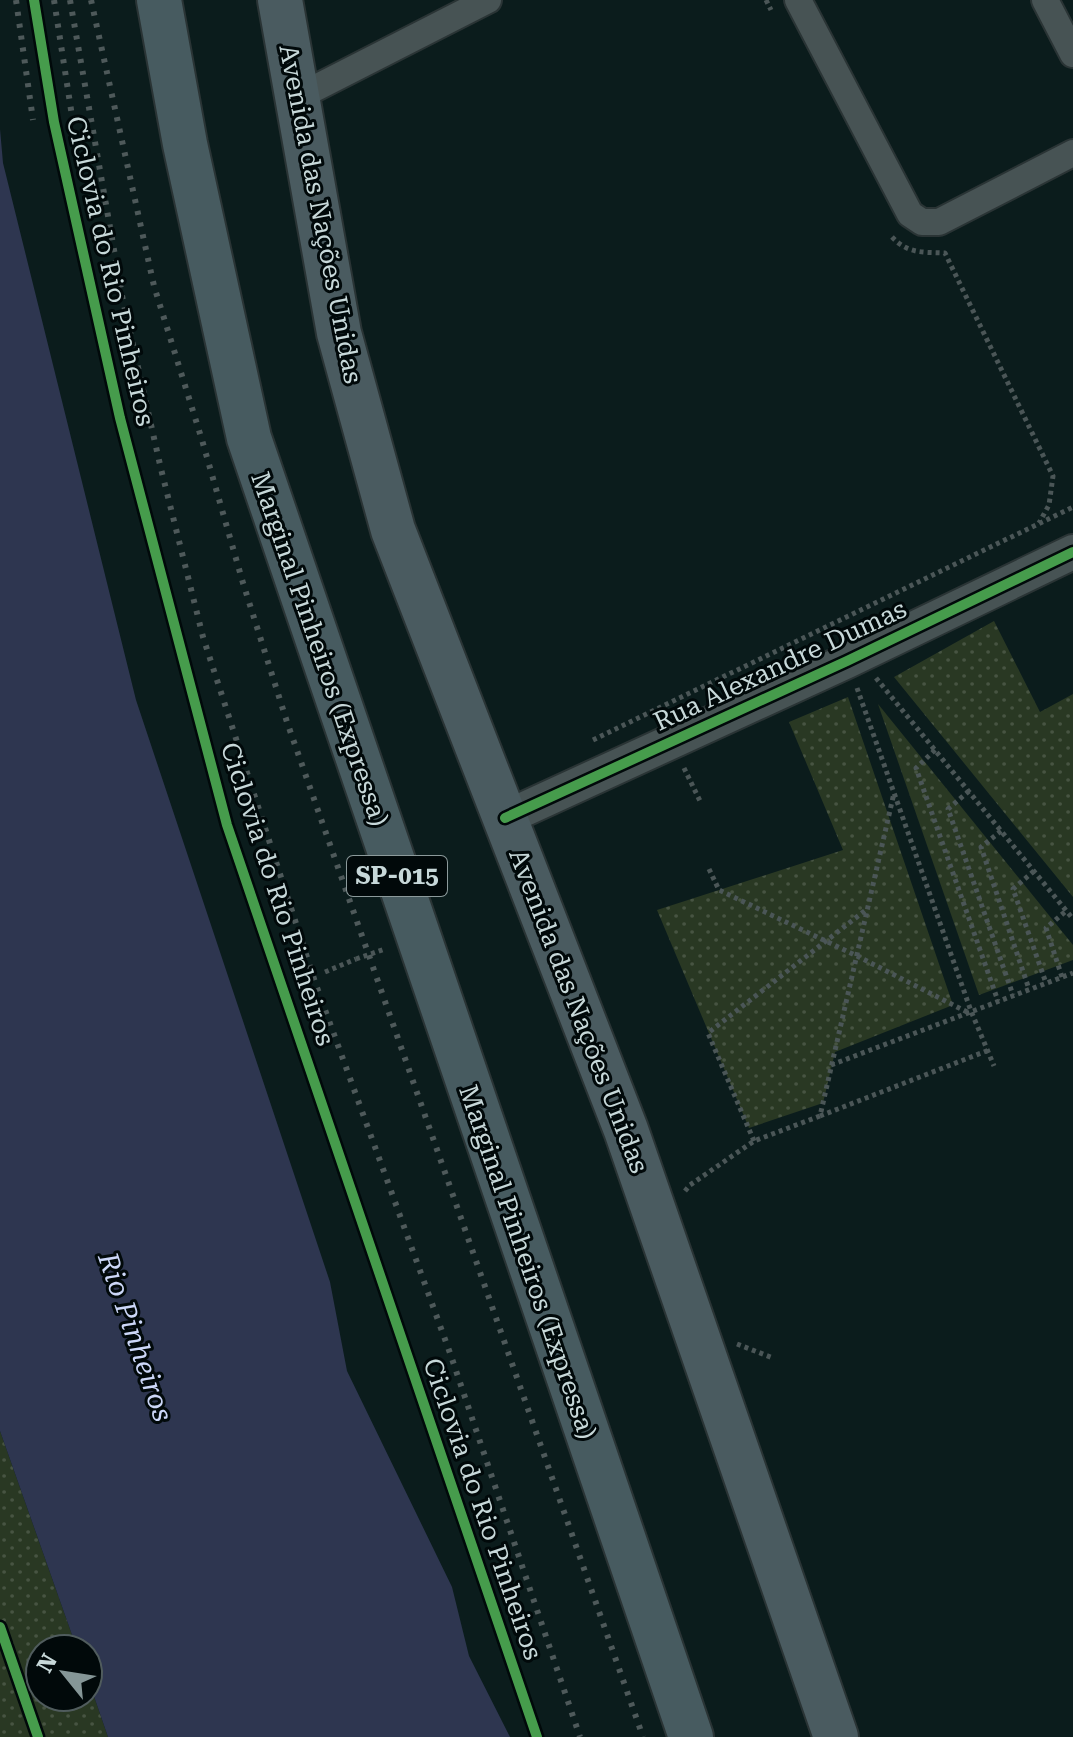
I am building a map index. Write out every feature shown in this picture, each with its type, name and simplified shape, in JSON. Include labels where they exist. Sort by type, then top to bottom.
[{"type":"highway","name":"Marginal Pinheiros (Expressa)","points":[[159,0],[185,144],[249,438],[691,1737]]},
{"type":"highway","name":"Avenida das Nações Unidas","points":[[280,0],[339,333],[393,530],[626,1130],[836,1737]]},
{"type":"street","points":[[296,98],[488,0]]},
{"type":"street","points":[[798,0],[910,214],[922,222],[939,222],[1073,153]]},
{"type":"street","points":[[1045,0],[1073,54]]},
{"type":"street","name":"Rua Alexandre Dumas","points":[[505,818],[847,661],[1073,552]]},
{"type":"path","points":[[766,0],[773,13]]},
{"type":"path","points":[[884,229],[903,248],[945,253],[1053,476],[1049,505],[1039,523]]},
{"type":"path","points":[[602,772],[587,743],[1073,507]]},
{"type":"path","points":[[847,661],[969,1012],[994,1066]]},
{"type":"path","points":[[880,683],[1073,919]]},
{"type":"path","points":[[935,750],[916,768],[998,1001]]},
{"type":"path","points":[[969,791],[948,809],[1013,995]]},
{"type":"path","points":[[820,1116],[894,793]]},
{"type":"path","points":[[1001,831],[981,847],[1029,989]]},
{"type":"path","points":[[709,869],[719,890],[969,1012]]},
{"type":"path","points":[[1034,871],[1013,889],[1046,983]]},
{"type":"path","points":[[754,1141],[708,1033],[867,909]]},
{"type":"path","points":[[1062,977],[1046,928],[1066,911]]},
{"type":"path","points":[[325,972],[385,949]]},
{"type":"path","points":[[831,1065],[1073,973]]},
{"type":"path","points":[[680,1197],[690,1185],[754,1141],[989,1050]]},
{"type":"green space","points":[[994,621],[1040,712],[1073,694],[1073,897],[894,677]]},
{"type":"green space","points":[[848,697],[953,1005],[835,1052],[823,1103],[749,1128],[657,910],[843,850],[789,722]]},
{"type":"green space","points":[[878,704],[1073,945],[1073,960],[979,995]]},
{"type":"green space","points":[[0,1431],[71,1633],[24,1633],[24,1713],[100,1713],[108,1737],[0,1737]]},
{"type":"water","name":"Rio Pinheiros","points":[[0,129],[3,163],[136,700],[330,1282],[347,1371],[452,1587],[469,1656],[510,1737],[108,1737],[100,1713],[104,1713],[104,1633],[71,1633],[0,1431]]},
{"type":"railway","points":[[16,0],[33,120]]},
{"type":"railway","points":[[54,0],[72,116]]},
{"type":"railway","points":[[70,0],[123,301],[203,637],[316,985],[450,1353],[580,1737]]},
{"type":"railway","points":[[91,0],[154,286],[287,722],[643,1737]]},
{"type":"cycle path","name":"Ciclovia do Rio Pinheiros","points":[[34,0],[54,122],[120,418],[227,825],[537,1737]]},
{"type":"cycle path","points":[[505,818],[847,661],[1073,552]]},
{"type":"cycle path","points":[[0,1627],[38,1737]]}]
